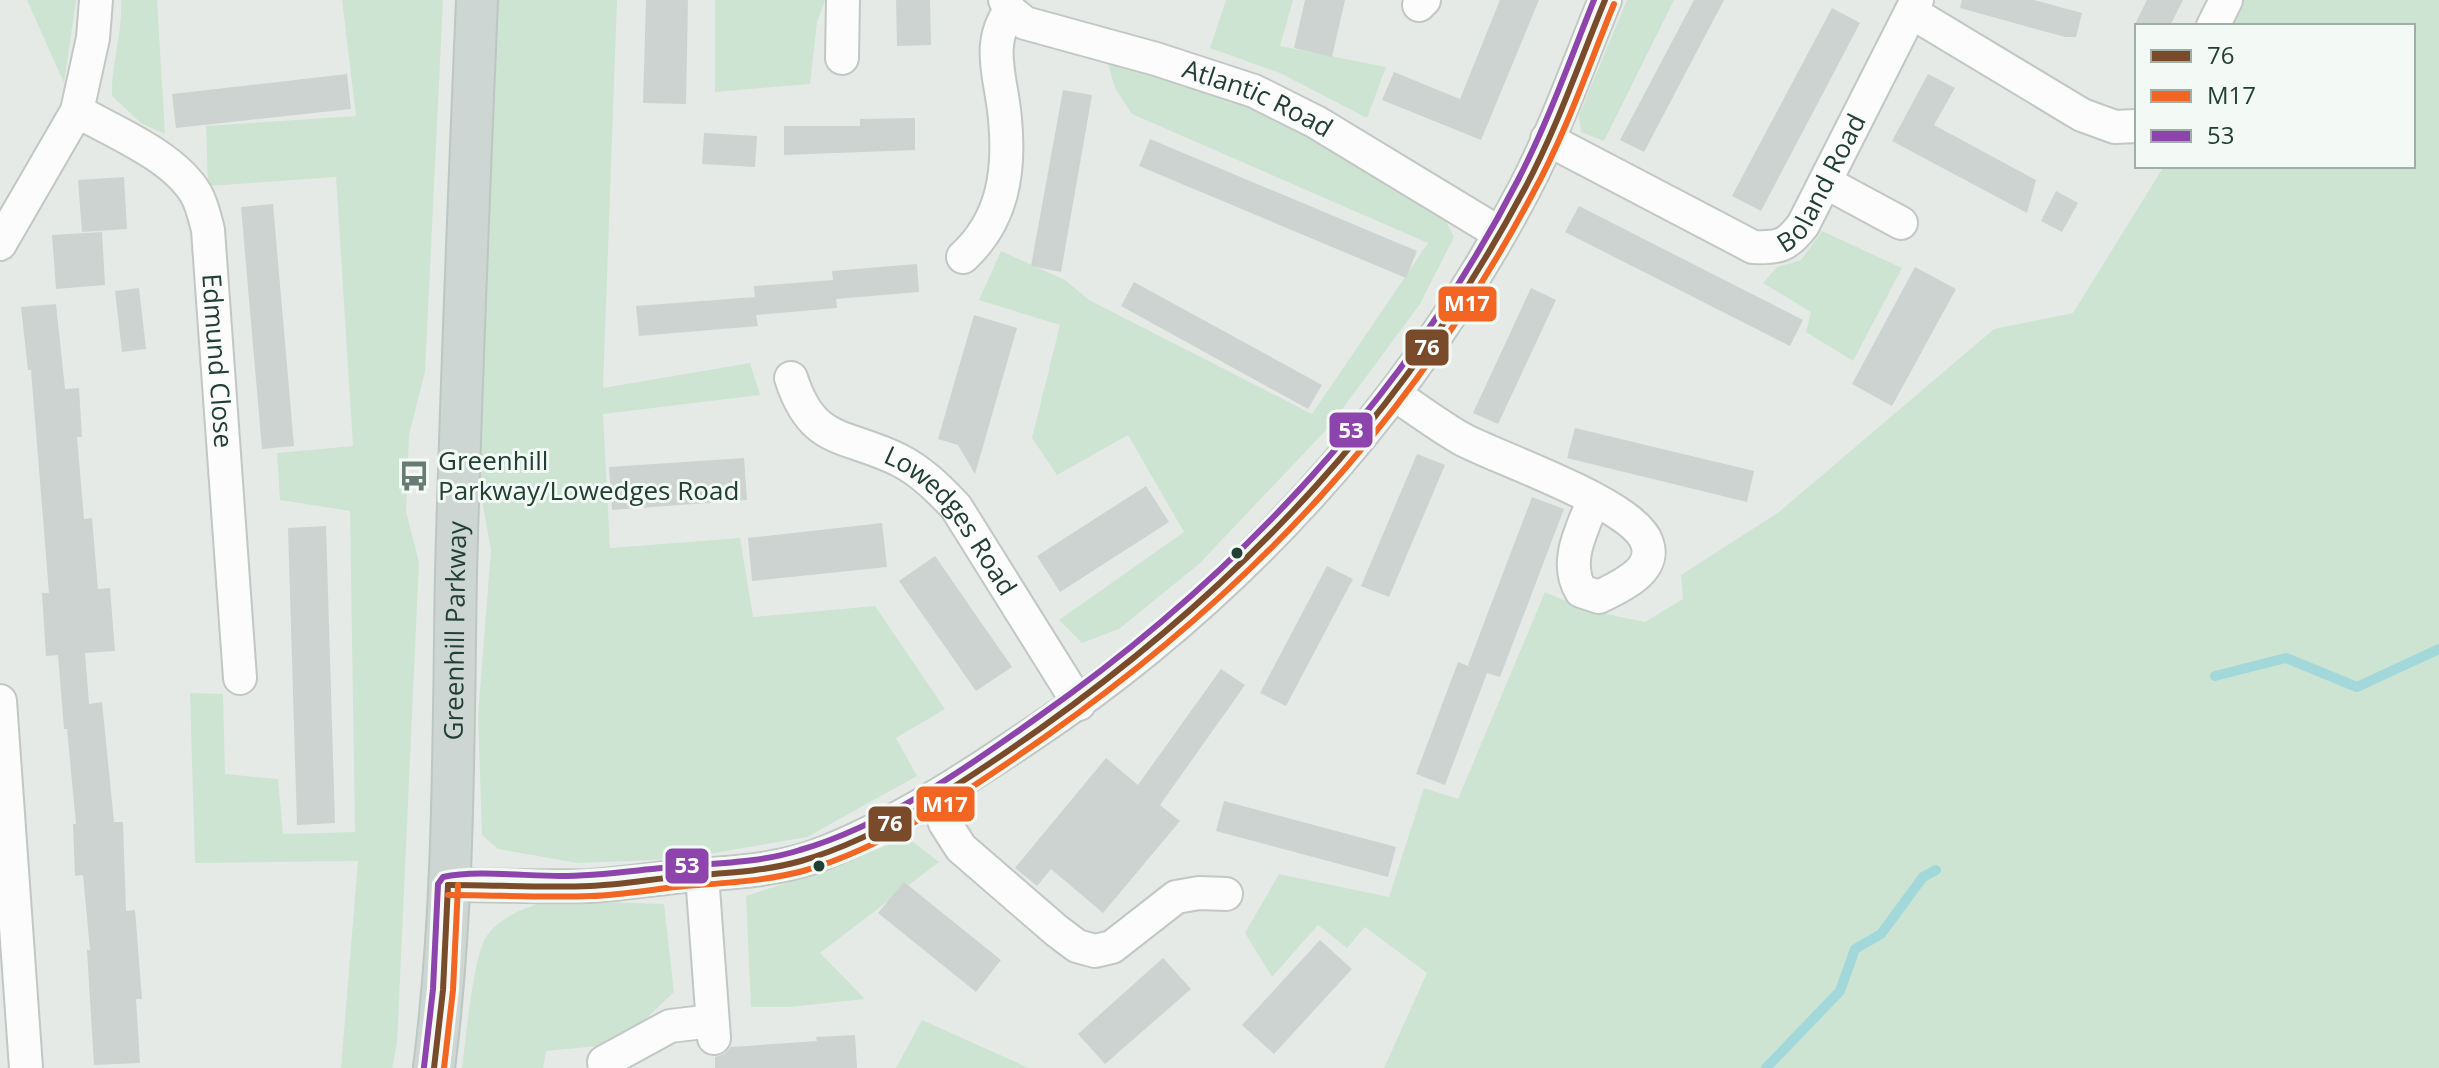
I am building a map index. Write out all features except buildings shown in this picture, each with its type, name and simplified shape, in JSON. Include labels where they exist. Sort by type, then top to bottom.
[{"type":"main road","name":"Greenhill Parkway","points":[[434,1068],[443,990],[448,885],[458,472],[477,0]]},
{"type":"street","points":[[0,244],[77,111],[93,38],[96,0]]},
{"type":"street","points":[[842,58],[843,0]]},
{"type":"street","points":[[448,885],[593,885],[757,870],[813,857],[884,826],[936,798],[1079,704],[1187,615],[1288,521],[1344,459],[1395,395],[1451,313],[1525,187],[1605,0]]},
{"type":"street","points":[[2214,24],[2226,0]]},
{"type":"street","points":[[963,257],[980,242],[994,217],[1004,187],[1006,122],[995,42],[1008,6]]},
{"type":"street","name":"Atlantic Road","points":[[1008,6],[1025,23],[1156,59],[1254,91],[1316,122],[1499,233]]},
{"type":"street","name":"Boland Road","points":[[1547,139],[1753,247],[1773,248],[1791,241],[1803,225],[1914,6],[2082,115],[2115,127],[2135,126]]},
{"type":"street","name":"Edmund Close","points":[[77,111],[148,150],[181,174],[197,195],[208,230],[240,678]]},
{"type":"street","points":[[1825,182],[1901,223]]},
{"type":"street","name":"Lowedges Road","points":[[791,378],[800,405],[830,435],[899,460],[932,482],[956,507],[1079,704]]},
{"type":"street","points":[[1395,395],[1461,438],[1594,499]]},
{"type":"street","points":[[0,701],[26,1068]]},
{"type":"street","points":[[936,798],[945,823],[961,848],[1077,946],[1095,951],[1112,947],[1176,897],[1199,893],[1226,894]]},
{"type":"street","points":[[605,1068],[604,1062],[670,1026],[713,1030],[702,875]]},
{"type":"green space","points":[[27,0],[76,0],[64,83]]},
{"type":"green space","points":[[121,0],[157,0],[165,134],[141,123],[112,96]]},
{"type":"green space","points":[[342,0],[443,0],[425,372],[409,434],[406,512],[419,562],[397,1044],[392,1068],[341,1068],[358,861],[195,863],[190,693],[223,694],[225,774],[278,779],[283,834],[355,832],[350,511],[280,500],[277,453],[353,446],[336,177],[208,186],[206,126],[356,116]]},
{"type":"green space","points":[[493,0],[617,0],[603,388],[750,363],[760,395],[603,414],[610,548],[740,538],[753,617],[875,606],[945,709],[896,738],[917,776],[807,837],[679,859],[577,863],[498,849],[482,835],[478,715],[491,550],[477,472]]},
{"type":"green space","points":[[715,0],[825,0],[817,22],[810,84],[715,92]]},
{"type":"green space","points":[[1226,0],[1293,0],[1280,46],[1386,67],[1367,118],[1280,73],[1210,48]]},
{"type":"green space","points":[[1627,0],[1674,0],[1604,141],[1581,132],[1579,115]]},
{"type":"green space","points":[[2238,0],[2439,0],[2439,1068],[1384,1068],[1427,973],[1365,927],[1347,948],[1318,925],[1272,977],[1245,933],[1279,874],[1389,897],[1424,788],[1458,799],[1545,592],[1587,610],[1645,622],[1683,599],[1681,575],[1779,512],[1994,329],[2073,313],[2163,168],[2415,168],[2415,24],[2228,24]]},
{"type":"green space","points":[[1106,57],[1132,60],[1245,105],[1353,156],[1444,218],[1454,237],[1420,304],[1329,427],[1199,564],[1119,629],[1082,643],[1059,620],[1184,532],[1128,435],[1057,475],[1032,438],[1060,325],[979,300],[1001,251],[1065,280],[1089,300],[1312,414],[1428,243],[1132,114],[1115,88]]},
{"type":"green space","points":[[1822,231],[1902,268],[1853,361],[1806,332],[1811,312],[1763,283],[1777,267],[1801,260]]},
{"type":"green space","points":[[907,837],[939,862],[820,953],[865,999],[789,1007],[751,1007],[746,896],[830,869]]},
{"type":"green space","points":[[547,900],[664,904],[674,992],[619,1044],[546,1051],[543,1068],[462,1068],[474,977],[488,934],[515,913]]},
{"type":"green space","points":[[922,1020],[1029,1068],[896,1068]]},
{"type":"waterway","points":[[2215,676],[2286,658],[2357,687],[2439,649]]},
{"type":"waterway","points":[[1766,1068],[1840,991],[1855,949],[1881,934],[1923,877],[1936,870]]},
{"type":"transit line","name":"53","points":[[424,1067],[433,989],[438,884],[443,877],[485,874],[576,876],[743,861],[786,854],[831,839],[894,811],[983,756],[1111,663],[1181,605],[1248,543],[1311,477],[1424,336],[1473,260],[1518,180],[1549,113],[1594,0]]},
{"type":"transit line","name":"76","points":[[448,885],[602,885],[757,870],[801,861],[864,837],[926,804],[1014,747],[1116,672],[1253,552],[1315,487],[1374,418],[1428,346],[1478,269],[1537,165],[1605,0]]},
{"type":"transit line","name":"M17","points":[[448,895],[603,895],[760,879],[803,871],[867,847],[929,814],[1018,756],[1121,681],[1192,622],[1259,560],[1322,495],[1381,426],[1435,353],[1486,275],[1545,170],[1614,4]]},
{"type":"transit line","name":"76","points":[[434,1068],[443,990],[448,885]]},
{"type":"transit line","name":"M17","points":[[444,1068],[453,990],[458,885]]},
{"type":"place","name":"Greenhill Parkway/Lowedges Road","points":[[414,476]]}]
